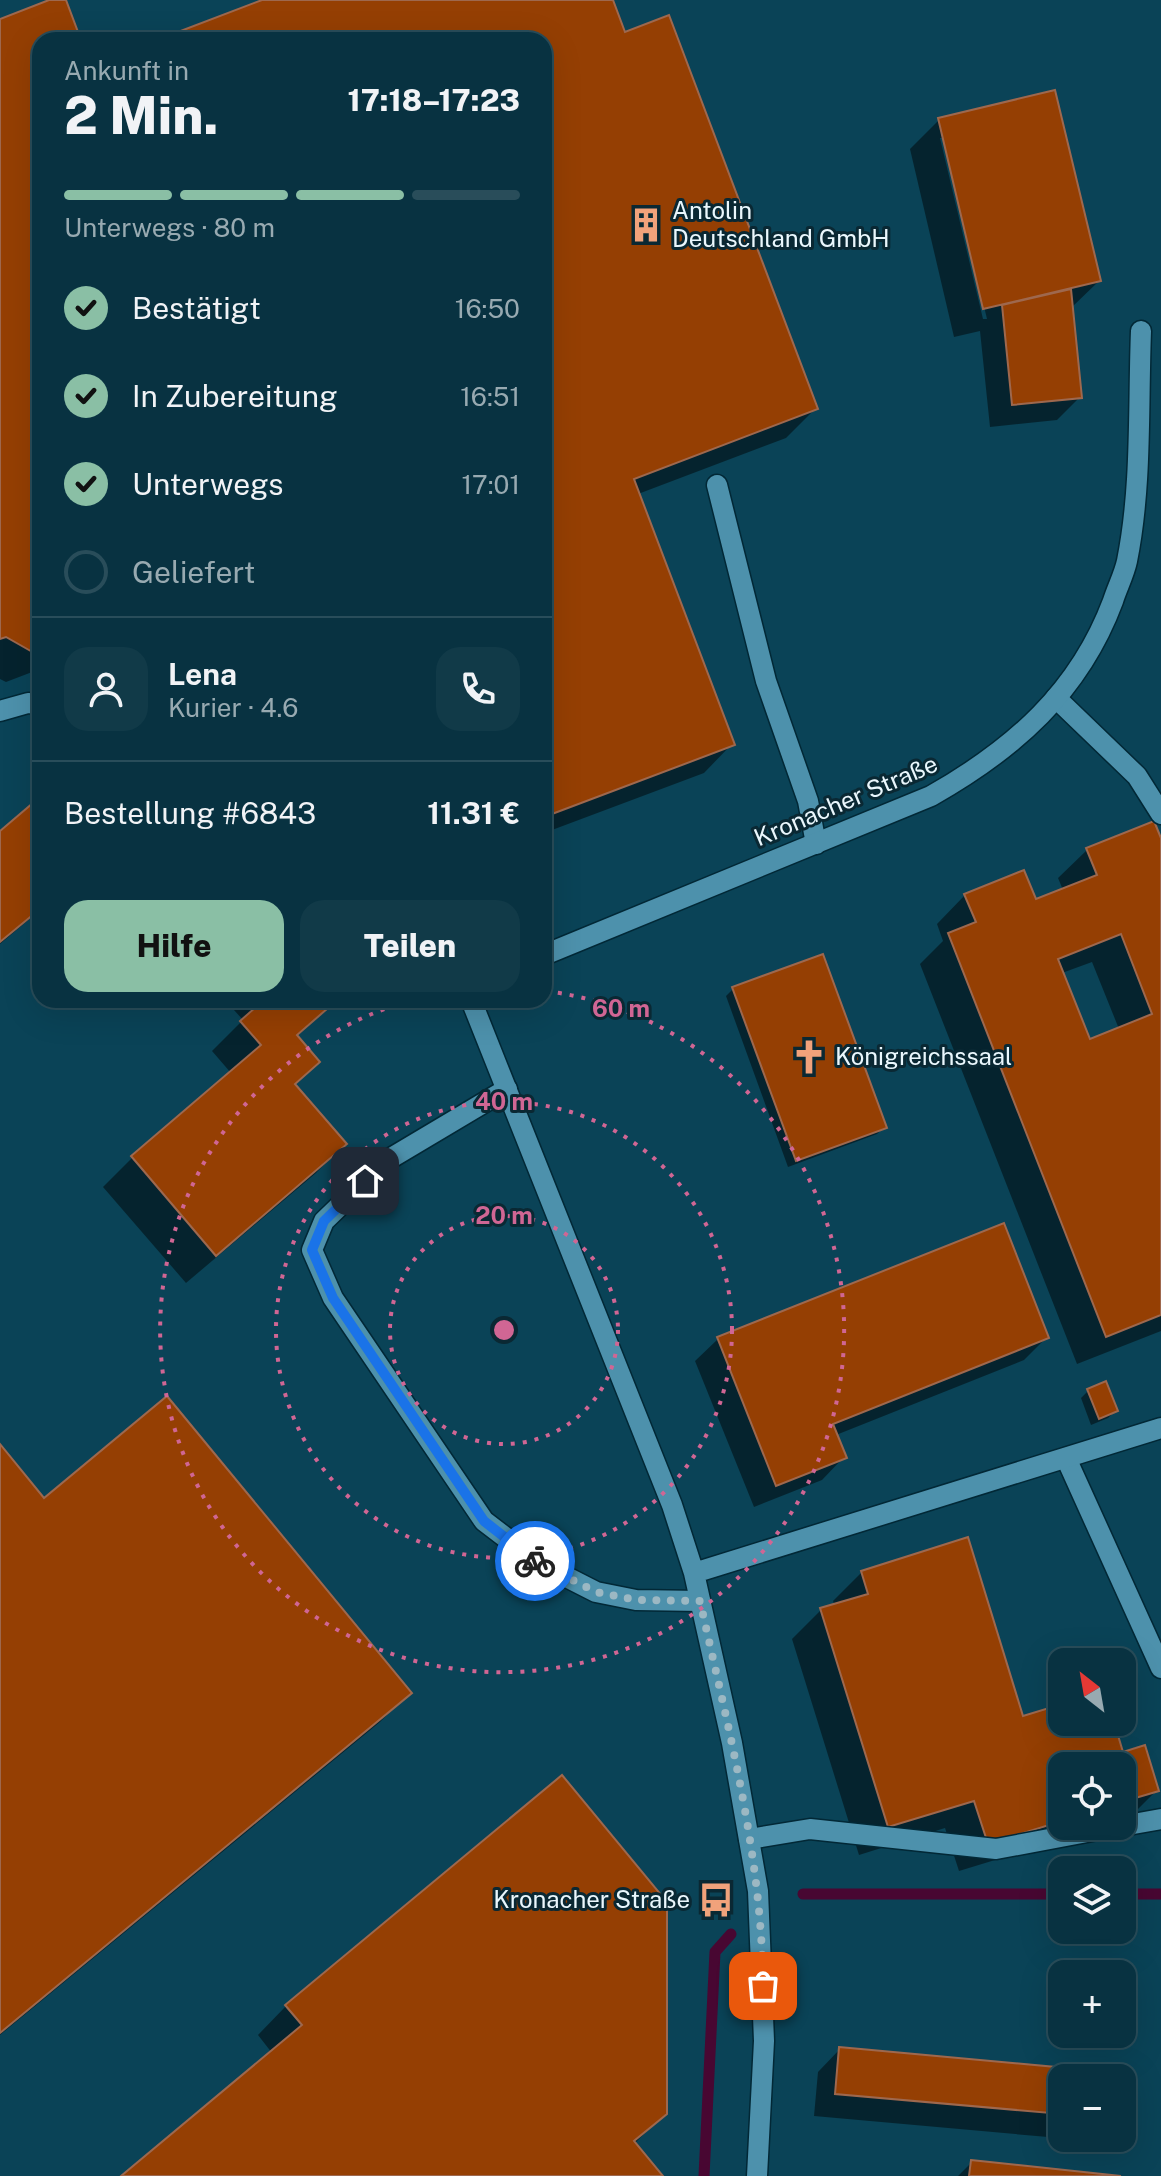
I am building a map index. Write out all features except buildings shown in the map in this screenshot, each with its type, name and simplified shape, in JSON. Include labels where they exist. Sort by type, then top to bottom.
[{"type":"street","name":"Kronacher Straße","points":[[552,952],[931,796],[973,772],[1039,719],[1074,677],[1100,634],[1126,564],[1137,485],[1141,331]]},
{"type":"street","points":[[717,485],[766,681],[808,801],[816,844]]},
{"type":"street","points":[[1056,698],[1137,776],[1161,814]]},
{"type":"street","points":[[0,711],[32,703]]},
{"type":"street","points":[[474,1008],[672,1505],[694,1573],[732,1743],[758,1891],[764,2041],[757,2176]]},
{"type":"street","points":[[507,1089],[386,1161],[324,1221],[312,1250],[333,1298],[484,1521],[539,1563],[596,1592],[636,1600],[700,1601]]},
{"type":"street","points":[[694,1573],[1161,1428]]},
{"type":"street","points":[[1066,1458],[1161,1668]]},
{"type":"street","points":[[1136,1823],[1161,1819]]},
{"type":"street","points":[[749,1839],[810,1829],[996,1849],[1048,1839]]},
{"type":"waterway","points":[[803,1894],[1048,1894]]},
{"type":"waterway","points":[[1136,1894],[1161,1894]]},
{"type":"waterway","points":[[704,2176],[715,1952],[731,1934]]},
{"type":"way so far","points":[[535,1561],[596,1592],[636,1600],[700,1601],[732,1743],[758,1891],[763,1986]]},
{"type":"place","name":"Antolin Deutschland GmbH","points":[[646,225]]},
{"type":"place","name":"Königreichssaal","points":[[809,1057]]},
{"type":"place","name":"Kronacher Straße","points":[[716,1900]]},
{"type":"route","points":[[365,1181],[324,1221],[312,1250],[333,1298],[484,1521],[535,1561]]}]
